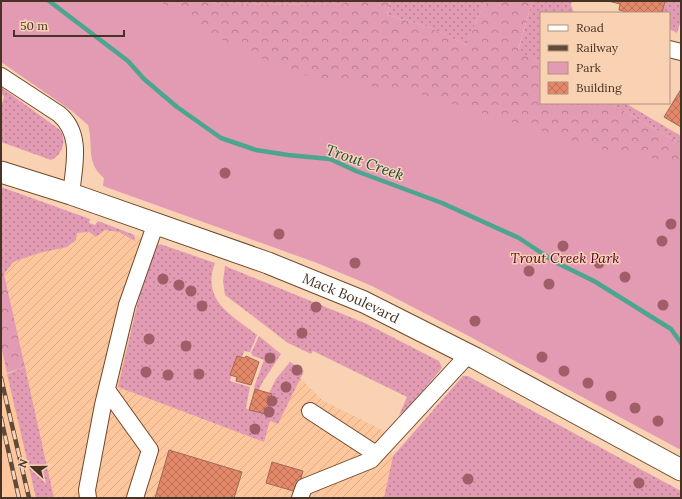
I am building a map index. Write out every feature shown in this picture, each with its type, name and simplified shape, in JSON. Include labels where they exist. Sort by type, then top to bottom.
[{"type":"main road","name":"Mack Boulevard","points":[[1,172],[71,194],[323,284],[364,302],[468,355],[681,470]]},
{"type":"street","points":[[670,49],[681,52]]},
{"type":"street","points":[[1,76],[66,120],[73,131],[75,152],[71,194]]},
{"type":"street","points":[[88,498],[87,490],[107,390],[127,305],[156,224]]},
{"type":"street","points":[[300,498],[304,487],[371,460],[468,355]]},
{"type":"street","points":[[107,390],[150,450],[135,498]]},
{"type":"street","points":[[310,411],[376,454]]},
{"type":"shaded area","points":[[105,229],[119,232],[135,241],[134,235],[132,234],[163,245],[160,244],[141,289],[118,387],[264,442],[271,421],[278,424],[300,378],[322,400],[384,431],[393,456],[384,498],[54,498],[4,274],[13,262],[39,253],[77,233],[89,232],[96,237]]},
{"type":"shaded area","points":[[1,346],[36,498],[4,498],[1,487]]},
{"type":"green space","name":"Trout Creek Park","points":[[1,1],[159,1],[234,47],[298,74],[424,95],[600,149],[681,163],[681,450],[372,286],[317,263],[103,186],[104,178],[94,166],[92,160],[88,125],[72,111],[1,62]]},
{"type":"green space","points":[[147,1],[208,1],[220,4],[342,5],[346,1],[390,1],[387,15],[429,27],[466,45],[483,7],[488,1],[532,1],[518,50],[540,63],[540,104],[612,104],[681,144],[681,165],[660,162],[298,86]]},
{"type":"green space","points":[[208,1],[346,1],[343,5],[220,4]]},
{"type":"green space","points":[[390,1],[488,1],[483,7],[466,45],[429,27],[387,15]]},
{"type":"green space","points":[[532,1],[572,1],[571,5],[574,12],[540,12],[540,63],[518,51]]},
{"type":"green space","points":[[665,1],[681,1],[681,20],[677,33],[670,30],[670,12],[662,12]]},
{"type":"green space","points":[[1,87],[60,130],[63,138],[63,147],[55,158],[51,160],[1,142],[1,107],[4,97],[1,92]]},
{"type":"green space","points":[[612,104],[627,104],[681,136],[681,144]]},
{"type":"green space","points":[[1,187],[90,219],[89,223],[95,225],[98,221],[132,234],[134,235],[135,241],[119,232],[105,230],[96,237],[89,232],[77,233],[76,240],[67,247],[39,253],[13,262],[4,274],[1,261]]},
{"type":"green space","points":[[160,244],[215,263],[212,276],[212,287],[221,306],[257,335],[250,352],[244,351],[242,357],[237,356],[230,381],[250,387],[246,408],[249,410],[269,393],[276,379],[290,362],[304,371],[278,424],[270,421],[264,442],[118,387],[141,289],[155,249]]},
{"type":"green space","points":[[1,261],[25,367],[7,373],[1,346]]},
{"type":"green space","points":[[225,266],[367,324],[439,361],[442,368],[406,410],[399,415],[407,397],[313,351],[311,354],[288,343],[225,295],[223,281]]},
{"type":"green space","points":[[259,336],[281,354],[259,390],[255,390],[254,387],[264,360],[253,356],[251,353]]},
{"type":"green space","points":[[25,367],[54,498],[36,498],[7,374]]},
{"type":"green space","points":[[463,376],[468,376],[681,491],[681,498],[384,498],[393,456]]},
{"type":"building","points":[[608,1],[665,1],[662,12],[626,12],[619,10],[620,4]]},
{"type":"building","points":[[681,89],[681,127],[664,117]]},
{"type":"building","points":[[237,356],[245,358],[246,356],[259,362],[251,385],[236,381],[237,377],[230,375]]},
{"type":"building","points":[[255,389],[272,394],[266,414],[249,410]]},
{"type":"building","points":[[169,450],[242,472],[234,498],[155,498]]},
{"type":"building","points":[[272,462],[303,471],[297,492],[266,483]]},
{"type":"waterway","name":"Trout Creek","points":[[49,1],[128,61],[144,79],[177,107],[221,138],[256,150],[330,159],[356,171],[442,203],[519,238],[555,262],[594,281],[671,329],[681,343]]},
{"type":"railway","points":[[1,378],[29,498]]},
{"type":"railway","points":[[1,418],[19,498]]}]
